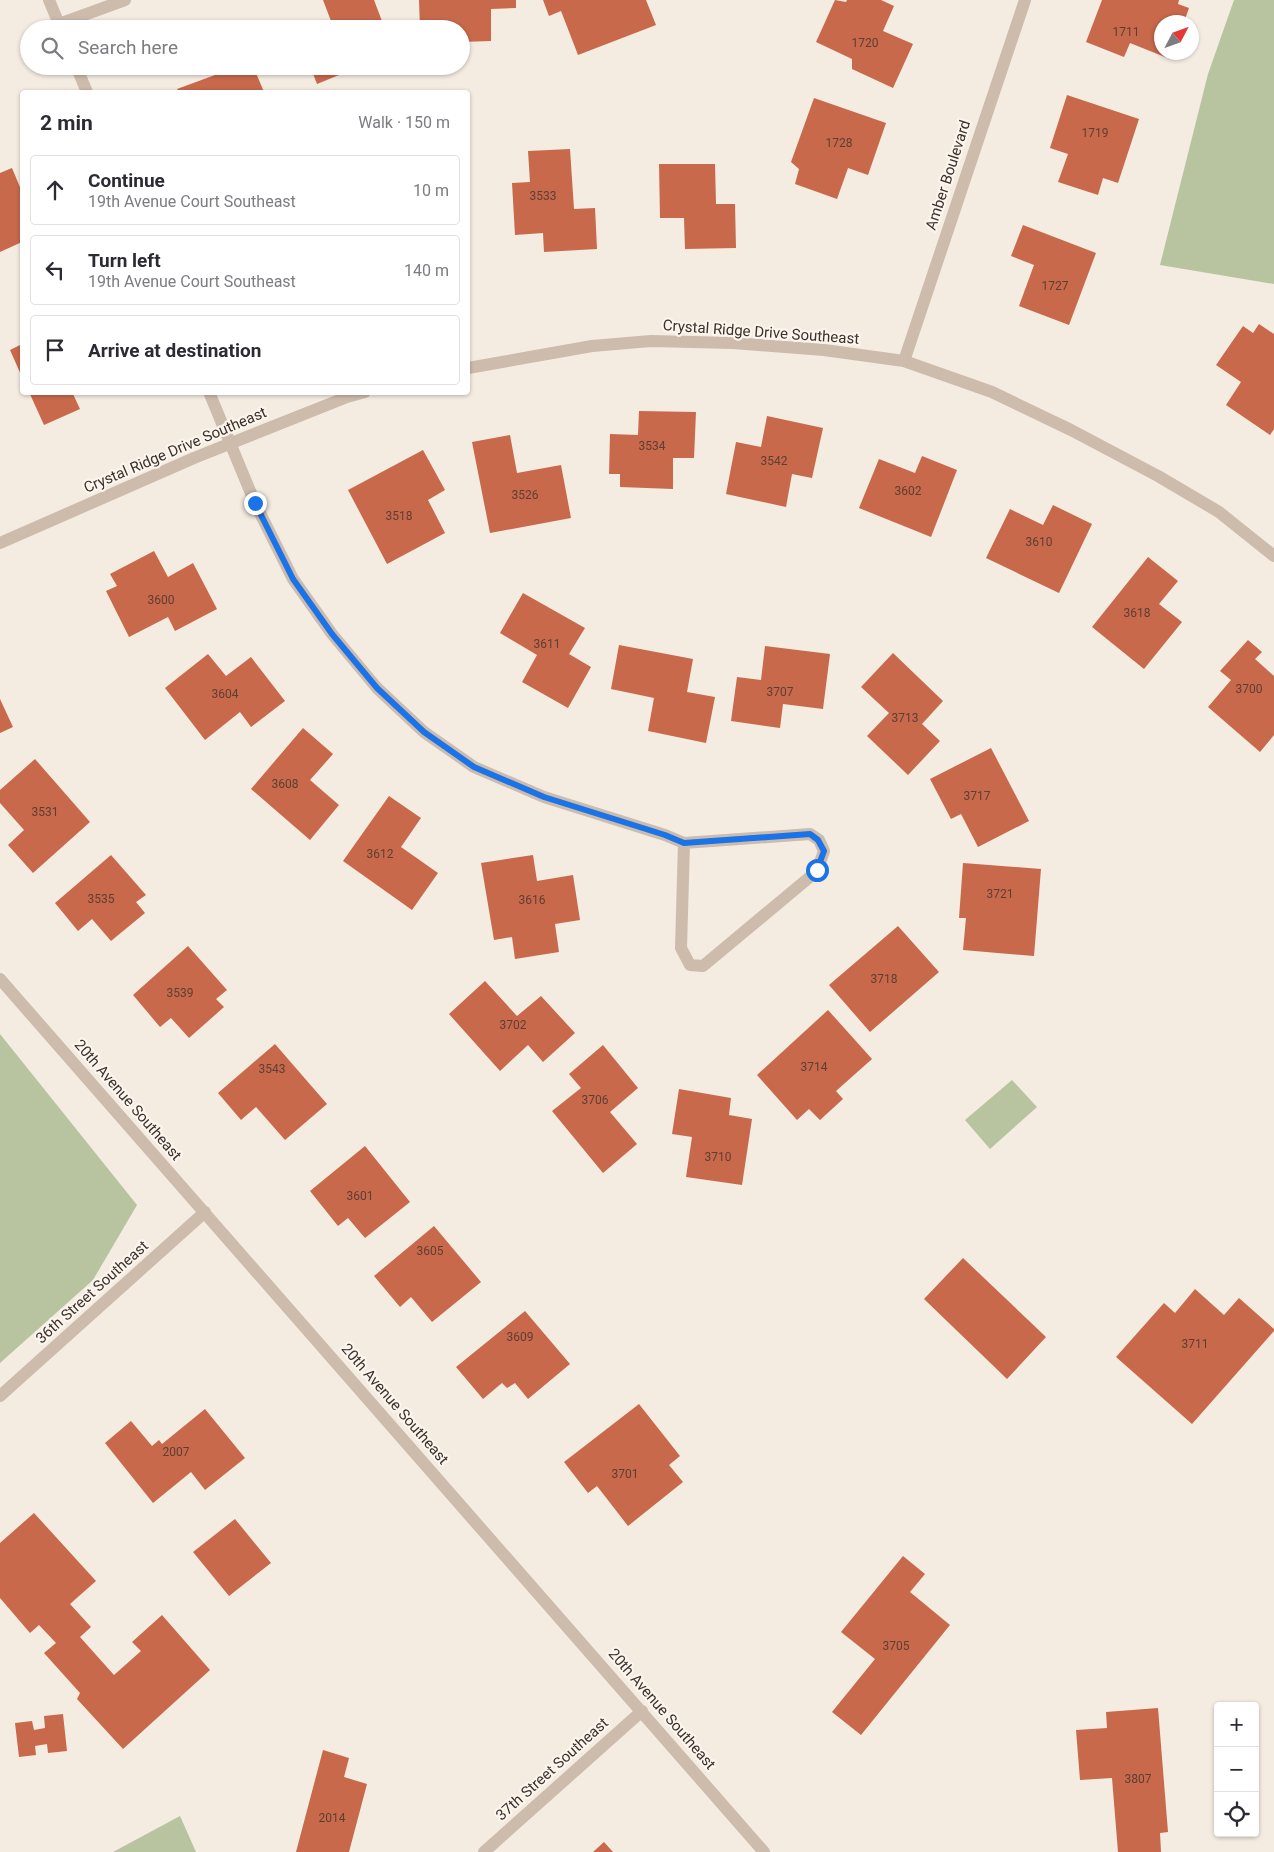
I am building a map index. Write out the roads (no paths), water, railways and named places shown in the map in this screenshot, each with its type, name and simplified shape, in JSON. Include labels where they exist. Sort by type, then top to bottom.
[{"type":"street","points":[[49,0],[57,20]]},
{"type":"street","points":[[75,20],[125,0]]},
{"type":"street","name":"Amber Boulevard","points":[[904,361],[1025,0]]},
{"type":"street","points":[[80,75],[86,90]]},
{"type":"street","name":"Crystal Ridge Drive Southeast","points":[[470,368],[592,346],[651,341],[733,343],[815,349],[904,361],[992,392],[1072,430],[1158,476],[1219,512],[1274,556]]},
{"type":"street","points":[[210,395],[255,503],[293,579],[332,634],[377,688],[424,732],[474,767],[518,786],[544,797],[665,835],[684,843],[810,834],[818,840],[824,851],[817,870],[703,966],[690,965],[681,948],[684,843]]},
{"type":"street","name":"Crystal Ridge Drive Southeast","points":[[0,543],[231,443],[354,395]]},
{"type":"street","name":"20th Avenue Southeast","points":[[0,979],[764,1852]]},
{"type":"street","name":"36th Street Southeast","points":[[0,1396],[205,1212]]},
{"type":"street","name":"37th Street Southeast","points":[[484,1852],[642,1711]]}]
